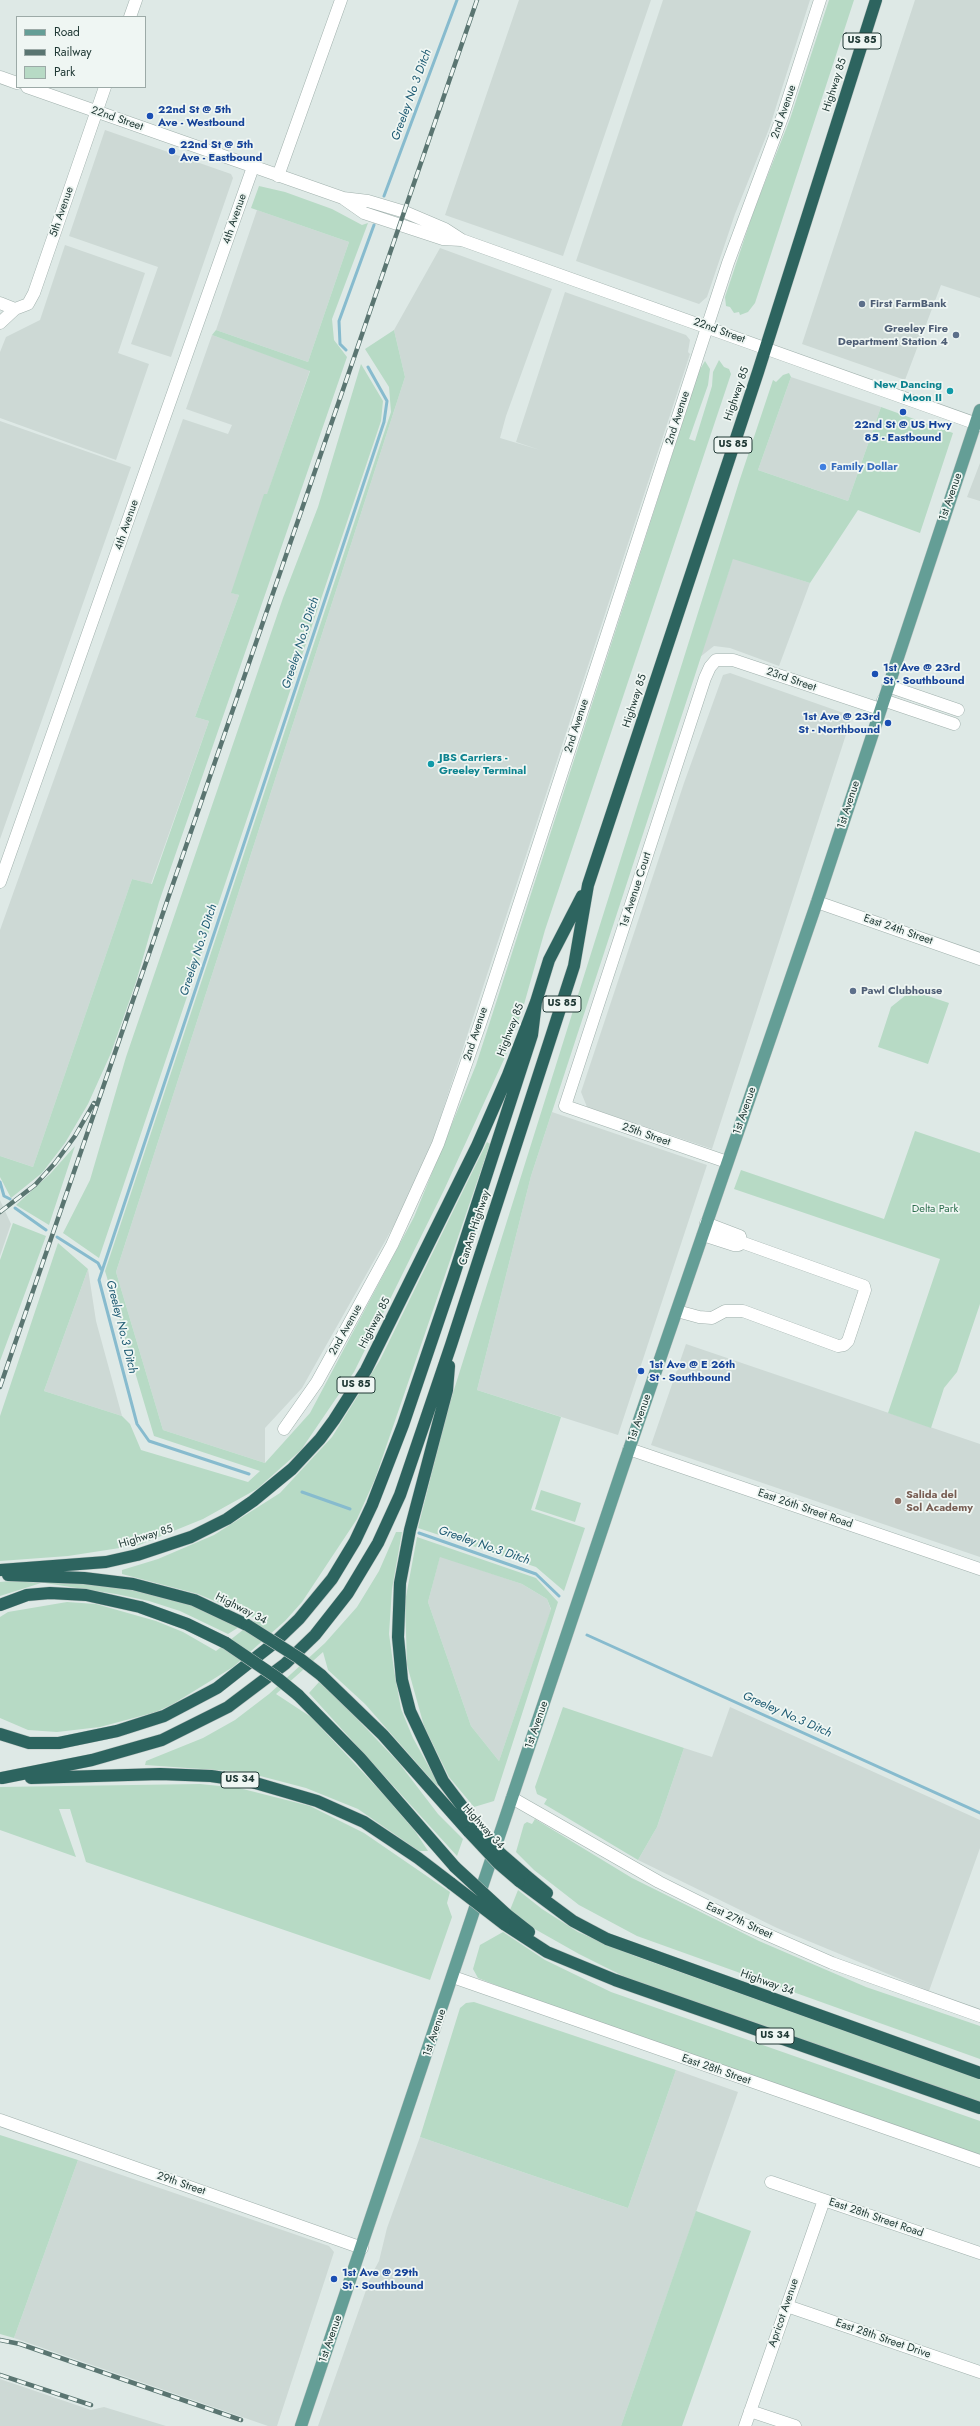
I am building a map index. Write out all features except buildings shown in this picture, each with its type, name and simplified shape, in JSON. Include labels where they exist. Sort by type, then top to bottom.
[{"type":"highway","name":"Highway 85","points":[[524,1120],[574,966],[588,885],[766,348],[876,0]]},
{"type":"highway","name":"Highway 85","points":[[0,1570],[106,1562],[161,1548],[191,1537],[227,1519],[270,1488],[302,1459],[334,1420],[382,1338],[477,1146],[536,1002],[549,960],[588,885]]},
{"type":"highway","points":[[0,1734],[28,1743],[67,1742],[117,1731],[164,1716],[217,1688],[273,1644],[300,1619],[332,1579],[355,1541],[372,1505],[402,1425],[453,1278],[532,1035],[536,1002]]},
{"type":"highway","name":"CanAm Highway","points":[[451,1345],[524,1120]]},
{"type":"highway","points":[[451,1345],[447,1390],[410,1530],[400,1583],[398,1637],[402,1680],[410,1711],[443,1782],[471,1827]]},
{"type":"highway","name":"US 85","points":[[1,1778],[92,1760],[162,1740],[228,1707],[285,1664],[328,1620],[359,1577],[378,1543],[400,1495],[451,1345]]},
{"type":"highway","name":"Highway 34","points":[[0,1573],[18,1577],[84,1578],[133,1584],[194,1600],[247,1625],[299,1658],[321,1675],[383,1736],[471,1827],[500,1853],[521,1877],[607,1933],[647,1954],[980,2073]]},
{"type":"highway","points":[[0,1605],[27,1595],[50,1593],[86,1595],[140,1607],[187,1624],[226,1643],[270,1672],[298,1695],[360,1758],[455,1867],[505,1919]]},
{"type":"highway","name":"US 34","points":[[1,1778],[160,1774],[211,1776],[252,1782],[316,1801],[364,1822],[412,1854],[452,1884],[505,1919],[547,1952],[615,1980],[980,2108]]},
{"type":"main road","name":"1st Avenue","points":[[301,2426],[454,1978],[512,1798],[978,424],[980,410]]},
{"type":"street","points":[[130,16],[136,0]]},
{"type":"street","points":[[278,176],[341,0]]},
{"type":"street","name":"2nd Avenue","points":[[284,1429],[317,1382],[392,1245],[438,1144],[481,1021],[730,256],[783,115],[820,0]]},
{"type":"street","points":[[0,77],[16,83]]},
{"type":"street","name":"22nd Street","points":[[30,88],[343,198],[368,201],[405,212],[445,229],[462,240],[978,424]]},
{"type":"street","name":"5th Avenue","points":[[0,323],[15,309],[28,304],[34,293],[105,88]]},
{"type":"street","name":"4th Avenue","points":[[0,882],[253,167]]},
{"type":"street","points":[[0,303],[15,309]]},
{"type":"street","name":"23rd Street","points":[[707,673],[716,660],[733,660],[882,704]]},
{"type":"street","name":"1st Avenue Court","points":[[565,1106],[707,673]]},
{"type":"street","points":[[888,686],[958,710]]},
{"type":"street","points":[[882,704],[954,724]]},
{"type":"street","name":"East 24th Street","points":[[817,902],[980,959]]},
{"type":"street","name":"25th Street","points":[[565,1106],[727,1162]]},
{"type":"street","points":[[677,1311],[699,1317],[712,1318],[725,1312],[743,1311],[838,1346],[844,1345],[848,1341],[865,1290],[864,1286],[741,1242],[740,1236],[705,1229]]},
{"type":"street","name":"East 26th Street Road","points":[[630,1449],[980,1569]]},
{"type":"street","name":"East 27th Street","points":[[512,1798],[660,1882],[743,1924],[832,1963],[980,2016]]},
{"type":"street","name":"East 28th Street","points":[[454,1978],[980,2161]]},
{"type":"street","name":"29th Street","points":[[0,2120],[362,2248]]},
{"type":"street","name":"East 28th Street Road","points":[[771,2182],[980,2253]]},
{"type":"street","name":"Apricot Avenue","points":[[745,2426],[824,2200]]},
{"type":"street","name":"East 28th Street Drive","points":[[787,2306],[980,2372]]},
{"type":"street","points":[[750,2411],[795,2426]]},
{"type":"shaded area","points":[[519,0],[651,0],[563,256],[445,215]]},
{"type":"shaded area","points":[[663,0],[810,0],[769,129],[735,214],[707,297],[699,304],[576,261]]},
{"type":"shaded area","points":[[915,0],[980,0],[980,298],[941,285],[905,380],[802,344]]},
{"type":"shaded area","points":[[105,130],[231,174],[233,178],[171,357],[131,344],[158,267],[69,236]]},
{"type":"shaded area","points":[[257,210],[349,242],[308,362],[216,330]]},
{"type":"shaded area","points":[[65,245],[145,273],[118,353],[149,364],[116,460],[0,418],[0,352],[6,337],[40,320]]},
{"type":"shaded area","points":[[440,248],[552,289],[506,416],[500,438],[540,450],[516,442],[565,292],[686,335],[690,340],[688,352],[690,354],[432,1143],[401,1213],[302,1388],[265,1428],[265,1463],[163,1430],[116,1272],[405,377],[394,330]]},
{"type":"shaded area","points":[[212,335],[310,370],[267,495],[265,494],[232,593],[239,595],[195,717],[209,721],[151,884],[132,879],[33,1167],[0,1156],[0,930],[183,419],[228,434],[232,425],[186,409]]},
{"type":"shaded area","points":[[791,377],[881,407],[848,501],[758,470]]},
{"type":"shaded area","points":[[0,421],[131,467],[0,839]]},
{"type":"shaded area","points":[[980,463],[980,501],[967,497]]},
{"type":"shaded area","points":[[733,558],[810,583],[779,666],[730,648],[714,646],[700,657]]},
{"type":"shaded area","points":[[730,673],[852,716],[712,1149],[587,1107],[581,1092],[684,783],[723,675]]},
{"type":"shaded area","points":[[552,1112],[707,1165],[618,1435],[477,1390],[531,1176]]},
{"type":"shaded area","points":[[0,1200],[11,1224],[0,1256]]},
{"type":"shaded area","points":[[88,1269],[96,1321],[122,1416],[44,1391]]},
{"type":"shaded area","name":"Salida del Sol Academy","points":[[686,1344],[980,1444],[980,1557],[651,1445]]},
{"type":"shaded area","points":[[440,1556],[522,1584],[547,1599],[551,1610],[499,1761],[471,1726],[428,1602]]},
{"type":"shaded area","points":[[730,1707],[980,1820],[980,1848],[929,1991],[777,1928],[638,1860],[657,1827],[684,1748],[712,1757]]},
{"type":"shaded area","points":[[676,2070],[738,2092],[621,2426],[318,2426],[371,2276],[379,2261],[387,2228],[420,2137],[628,2208]]},
{"type":"shaded area","points":[[78,2160],[329,2246],[334,2252],[277,2426],[268,2426],[14,2338]]},
{"type":"shaded area","points":[[0,2379],[91,2410],[104,2407],[166,2426],[0,2426]]},
{"type":"green space","points":[[829,0],[854,0],[755,303],[748,312],[740,315],[739,312],[734,313],[730,307],[726,306],[725,297],[754,210],[790,119]]},
{"type":"green space","points":[[259,186],[285,192],[332,209],[362,225],[368,223],[332,319],[334,340],[347,357],[159,902],[136,982],[111,1053],[88,1104],[65,1143],[42,1173],[11,1198],[0,1177],[0,1156],[33,1167],[132,879],[152,884],[209,721],[195,717],[239,595],[231,593],[264,494],[267,494],[310,371],[212,335],[216,330],[308,362],[349,242],[251,208]]},
{"type":"green space","points":[[394,330],[405,377],[116,1272],[163,1430],[265,1463],[310,1413],[414,1217],[476,1065],[699,371],[705,361],[710,369],[708,385],[689,439],[695,441],[712,386],[713,372],[719,360],[724,367],[729,369],[731,374],[545,930],[523,1008],[506,1055],[444,1190],[354,1372],[301,1450],[257,1489],[203,1519],[139,1545],[68,1556],[0,1561],[0,1416],[58,1243],[88,1269],[44,1391],[122,1416],[130,1424],[141,1450],[248,1482],[260,1471],[154,1436],[105,1271],[391,412],[389,387],[365,349]]},
{"type":"green space","points":[[361,364],[383,401],[381,421],[99,1258],[63,1233],[90,1180],[126,1057],[283,598],[318,507]]},
{"type":"green space","points":[[789,373],[791,377],[758,470],[848,501],[881,407],[953,433],[920,533],[858,510],[810,583],[733,559],[531,1176],[477,1390],[561,1417],[531,1510],[585,1528],[564,1591],[536,1567],[418,1528],[447,1412],[740,479],[773,380],[776,382],[783,375]]},
{"type":"green space","points":[[919,993],[949,1003],[928,1064],[878,1047],[891,1007],[906,995]]},
{"type":"green space","name":"Delta Park","points":[[915,1131],[980,1153],[980,1304],[957,1372],[944,1388],[931,1428],[888,1413],[940,1259],[734,1189],[741,1170],[884,1219]]},
{"type":"green space","points":[[487,1142],[490,1144],[375,1479],[357,1519],[302,1602],[285,1621],[233,1667],[173,1704],[156,1712],[100,1727],[57,1732],[28,1730],[0,1718],[0,1617],[8,1612],[67,1602],[96,1604],[156,1621],[183,1632],[216,1651],[257,1619],[198,1594],[122,1574],[122,1570],[158,1559],[214,1535],[280,1493],[332,1437],[380,1360]]},
{"type":"green space","points":[[75,1146],[49,1225],[16,1205],[50,1174]]},
{"type":"green space","points":[[13,1223],[46,1236],[0,1361],[0,1260]]},
{"type":"green space","points":[[541,1490],[581,1503],[575,1522],[535,1509]]},
{"type":"green space","points":[[396,1532],[402,1532],[392,1589],[389,1634],[394,1670],[401,1709],[413,1738],[440,1787],[436,1785],[365,1704],[328,1670],[323,1652],[276,1694],[311,1717],[384,1795],[415,1831],[428,1851],[419,1851],[358,1809],[306,1788],[245,1772],[145,1765],[146,1761],[203,1738],[235,1720],[269,1694],[325,1643],[357,1607],[379,1571]]},
{"type":"green space","points":[[417,1537],[536,1578],[558,1602],[494,1801],[474,1807],[449,1777],[424,1726],[407,1665],[405,1602]],"holes":[[[440,1557],[522,1584],[547,1599],[551,1609],[499,1761],[471,1726],[428,1602]]]},
{"type":"green space","points":[[11,1581],[41,1583],[0,1596],[0,1582]]},
{"type":"green space","points":[[71,1581],[118,1587],[186,1603],[239,1627],[228,1634],[180,1611],[149,1601],[116,1594],[45,1583]]},
{"type":"green space","points":[[319,1682],[343,1704],[399,1763],[438,1814],[463,1839],[457,1856],[309,1693]]},
{"type":"green space","points":[[563,1707],[684,1748],[657,1827],[638,1860],[544,1804],[547,1799],[537,1794],[535,1787]]},
{"type":"green space","points":[[200,1784],[239,1788],[310,1806],[364,1833],[450,1892],[447,1903],[452,1917],[430,1980],[86,1862],[70,1809],[59,1809],[76,1857],[0,1830],[0,1787]]},
{"type":"green space","points":[[535,1819],[632,1878],[759,1941],[866,1987],[980,2026],[980,2059],[637,1936],[579,1905],[534,1870],[516,1852],[524,1824],[527,1822],[532,1824]]},
{"type":"green space","points":[[518,1890],[542,1909],[578,1932],[635,1956],[980,2079],[980,2102],[629,1979],[579,1954],[533,1928],[510,1910]]},
{"type":"green space","points":[[503,1932],[545,1960],[611,1992],[980,2121],[980,2155],[526,1997],[478,1978],[473,1969],[480,1945]]},
{"type":"green space","points":[[474,2002],[676,2070],[628,2208],[420,2137],[460,2008],[466,2003]]},
{"type":"green space","points":[[0,2135],[78,2160],[14,2338],[0,2334]]},
{"type":"green space","points":[[696,2211],[751,2231],[682,2426],[621,2426]]},
{"type":"waterway","name":"Greeley No 3 Ditch","points":[[384,196],[457,0]]},
{"type":"waterway","points":[[346,350],[340,344],[339,321],[374,225]]},
{"type":"waterway","name":"Greeley No.3 Ditch","points":[[249,1474],[149,1441],[137,1424],[99,1280],[384,422],[387,401],[368,367]]},
{"type":"waterway","points":[[0,1182],[4,1196],[10,1199]]},
{"type":"waterway","points":[[15,1208],[46,1230]]},
{"type":"waterway","points":[[57,1237],[98,1263],[101,1269]]},
{"type":"waterway","name":"Greeley No.3 Ditch","points":[[302,1492],[350,1509]]},
{"type":"waterway","name":"Greeley No.3 Ditch","points":[[419,1533],[536,1574],[559,1596]]},
{"type":"waterway","name":"Greeley No.3 Ditch","points":[[587,1635],[980,1813]]},
{"type":"railway","points":[[0,1387],[477,0]]},
{"type":"railway","points":[[0,1212],[35,1185],[55,1163],[75,1136],[94,1103]]},
{"type":"railway","points":[[0,2340],[20,2344],[241,2420]]},
{"type":"railway","points":[[0,2375],[91,2405]]},
{"type":"place","name":"22nd St @ 5th Ave - Westbound","points":[[150,116]]},
{"type":"place","name":"22nd St @ 5th Ave - Eastbound","points":[[172,151]]},
{"type":"place","name":"First FarmBank","points":[[862,304]]},
{"type":"place","name":"Greeley Fire Department Station 4","points":[[956,335]]},
{"type":"place","name":"New Dancing Moon II","points":[[950,391]]},
{"type":"place","name":"22nd St @ US Hwy 85 - Eastbound","points":[[903,412]]},
{"type":"place","name":"Family Dollar","points":[[823,467]]},
{"type":"place","name":"1st Ave @ 23rd St - Southbound","points":[[875,674]]},
{"type":"place","name":"1st Ave @ 23rd St - Northbound","points":[[888,723]]},
{"type":"place","name":"JBS Carriers - Greeley Terminal","points":[[431,764]]},
{"type":"place","name":"Pawl Clubhouse","points":[[853,991]]},
{"type":"place","name":"1st Ave @ E 26th St - Southbound","points":[[641,1371]]},
{"type":"place","name":"Salida del Sol Academy","points":[[898,1501]]},
{"type":"place","name":"1st Ave @ 29th St - Southbound","points":[[334,2279]]}]
